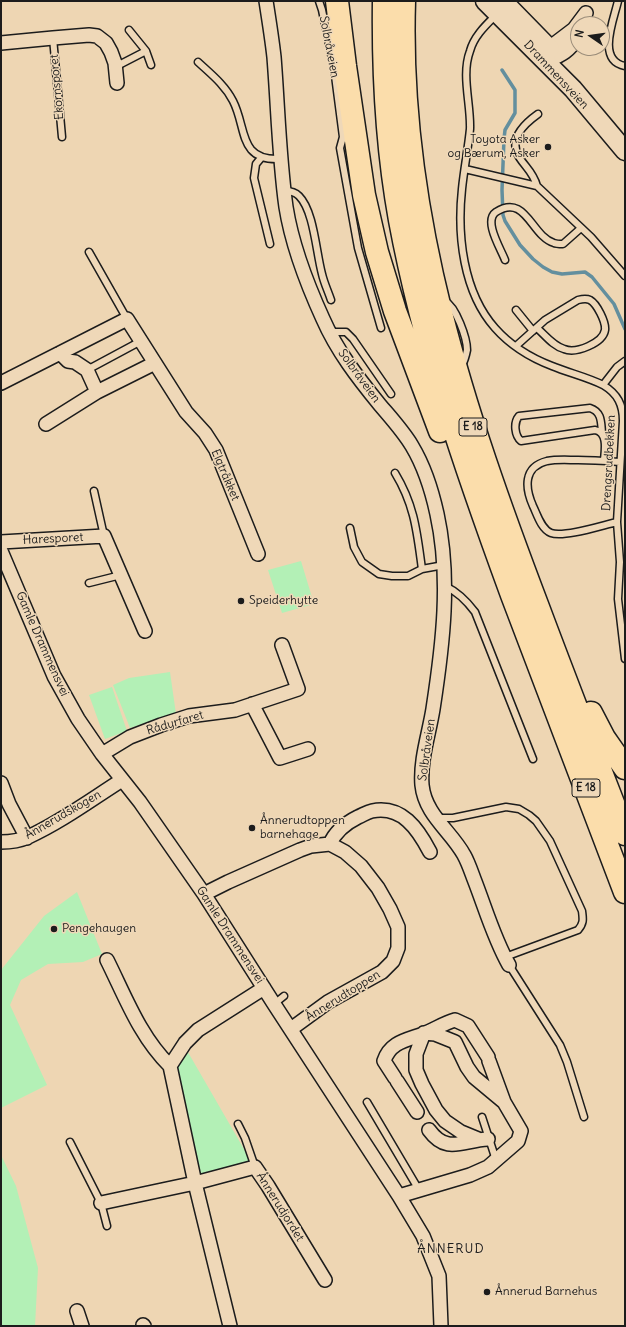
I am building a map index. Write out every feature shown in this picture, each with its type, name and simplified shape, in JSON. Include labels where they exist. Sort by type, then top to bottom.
[{"type":"highway","name":"E 18","points":[[337,1],[364,195],[377,252],[386,282],[395,311],[524,651],[546,684]]},
{"type":"highway","name":"E 18","points":[[384,1],[384,63],[389,141],[400,218],[430,351],[455,434],[490,534],[625,892]]},
{"type":"highway","name":"E 18","points":[[404,1],[404,63],[409,139],[420,218],[436,297],[456,373],[507,527],[625,834]]},
{"type":"highway","name":"E 18","points":[[549,636],[570,665],[604,738],[625,768]]},
{"type":"main road","name":"Drammensveien","points":[[498,5],[551,56],[625,134]]},
{"type":"main road","name":"Drammensveien","points":[[551,56],[573,89],[625,151]]},
{"type":"street","name":"Solbråveien","points":[[266,1],[274,55],[280,159],[284,191],[288,216],[304,271],[329,332],[351,368],[401,430],[416,454],[423,468],[437,514],[444,565],[444,616],[434,703],[423,762],[422,787],[427,805],[455,840],[465,856],[507,961]]},
{"type":"street","points":[[551,56],[586,13]]},
{"type":"street","name":"Ekornsporet","points":[[1,43],[89,35],[97,36],[106,43],[111,52],[115,68],[116,83]]},
{"type":"street","points":[[551,56],[570,49]]},
{"type":"street","points":[[1,383],[128,319]]},
{"type":"street","name":"Elgtråkket","points":[[128,319],[186,412],[205,433],[216,450],[258,554]]},
{"type":"street","points":[[60,353],[68,361],[75,362],[87,370],[98,392]]},
{"type":"street","points":[[46,424],[98,392],[155,363]]},
{"type":"street","points":[[104,536],[145,632]]},
{"type":"street","name":"Haresporet","points":[[1,542],[104,536]]},
{"type":"street","name":"Gamle Drammensvei","points":[[1,551],[54,676],[78,720],[102,754],[140,802],[204,894],[264,988],[279,1000],[290,1029],[399,1196],[423,1236],[439,1276],[440,1326]]},
{"type":"street","name":"Rådyrfaret","points":[[102,754],[130,737],[161,725],[189,716],[235,710],[298,689],[282,645]]},
{"type":"street","points":[[252,704],[280,758],[308,749]]},
{"type":"street","name":"Ånnerudskogen","points":[[1,842],[11,842],[27,838],[54,823],[122,780]]},
{"type":"street","points":[[1,783],[9,804],[27,838]]},
{"type":"street","points":[[204,894],[300,850],[311,846],[330,844],[334,834],[354,819],[371,811],[387,810],[398,814],[410,822],[420,834],[430,852]]},
{"type":"street","name":"Ånnerudtoppen","points":[[290,1029],[328,1002],[382,972],[393,961],[398,948],[398,928],[390,909],[378,888],[362,866],[345,852],[330,844]]},
{"type":"street","points":[[107,960],[140,1028],[158,1054],[170,1066],[195,1183],[230,1326]]},
{"type":"street","points":[[170,1066],[184,1043],[198,1030],[264,988]]},
{"type":"street","points":[[399,1196],[470,1175],[488,1167],[518,1141],[522,1131],[504,1102],[489,1059],[468,1026],[455,1020],[395,1045],[386,1053],[384,1061],[435,1139],[443,1144],[452,1145],[483,1139]]},
{"type":"street","points":[[424,1033],[435,1034],[455,1042],[474,1078],[504,1102]]},
{"type":"street","points":[[424,1033],[416,1054],[416,1070],[436,1110],[445,1121],[460,1132],[483,1139]]},
{"type":"street","name":"Ånnerudjordet","points":[[101,1204],[195,1183],[255,1167],[325,1280]]},
{"type":"street","points":[[77,1311],[82,1326]]},
{"type":"lane","name":"Solbråveien","points":[[318,1],[322,10],[334,68],[343,138],[340,148],[358,248],[381,328]]},
{"type":"lane","points":[[618,1],[611,25],[609,48],[611,56],[616,62],[625,66]]},
{"type":"lane","name":"Drengsrudbekken","points":[[498,5],[476,38],[470,50],[467,62],[470,130],[460,211],[464,255],[477,301],[494,327],[529,356],[551,366],[594,380],[603,385],[616,395],[624,412],[620,462],[622,491],[617,522],[620,562],[618,599],[625,658]]},
{"type":"lane","points":[[129,30],[146,51],[151,65]]},
{"type":"lane","name":"Ekornsporet","points":[[52,38],[62,137]]},
{"type":"lane","points":[[115,68],[146,51]]},
{"type":"lane","points":[[198,62],[218,81],[233,102],[244,137],[254,152],[261,158],[269,160],[280,159]]},
{"type":"lane","points":[[537,186],[534,176],[519,157],[515,146],[518,134],[523,127],[538,114]]},
{"type":"lane","points":[[261,158],[256,164],[254,178],[270,244]]},
{"type":"lane","points":[[465,169],[537,186],[582,228],[625,276]]},
{"type":"lane","points":[[284,191],[291,191],[298,195],[304,204],[311,222],[322,275],[331,300]]},
{"type":"lane","points":[[506,260],[491,227],[491,220],[494,213],[503,209],[514,208],[524,213],[543,236],[554,244],[563,244],[582,228]]},
{"type":"lane","points":[[89,252],[128,319]]},
{"type":"lane","points":[[516,310],[535,329],[556,345],[569,351],[584,349],[597,341],[604,333],[606,328],[595,304],[588,299],[578,300],[558,312],[535,329],[516,346]]},
{"type":"lane","points":[[329,332],[346,332],[353,339],[392,394]]},
{"type":"lane","points":[[87,370],[141,341]]},
{"type":"lane","points":[[603,385],[617,367],[625,361]]},
{"type":"lane","points":[[602,433],[595,430],[521,441],[518,438],[515,427],[516,420],[519,416],[590,408],[596,409],[600,414],[602,433],[605,441],[604,460]]},
{"type":"lane","points":[[617,522],[570,533],[551,533],[545,529],[538,518],[528,494],[527,480],[532,470],[547,461],[604,460],[620,462]]},
{"type":"lane","points":[[395,473],[410,504],[416,526],[422,570]]},
{"type":"lane","points":[[94,491],[104,536]]},
{"type":"lane","points":[[350,528],[354,547],[362,562],[379,574],[408,576],[422,570],[444,565]]},
{"type":"lane","points":[[89,584],[121,575]]},
{"type":"lane","points":[[445,586],[456,591],[466,600],[475,612],[533,759]]},
{"type":"lane","points":[[436,818],[453,818],[506,807],[519,809],[529,815],[536,822],[550,841],[582,911],[582,925],[578,930],[507,961],[560,1045],[567,1062],[584,1117]]},
{"type":"lane","points":[[367,1102],[419,1190]]},
{"type":"lane","points":[[482,1118],[483,1139],[496,1160]]},
{"type":"lane","points":[[238,1124],[245,1138],[255,1167]]},
{"type":"lane","points":[[70,1142],[101,1204],[107,1226]]},
{"type":"green space","points":[[301,561],[314,604],[282,613],[268,570]]},
{"type":"green space","points":[[170,672],[176,714],[130,728],[113,685],[129,678]]},
{"type":"green space","points":[[112,687],[127,731],[105,739],[89,695]]},
{"type":"green space","points":[[77,892],[102,954],[83,962],[48,964],[21,980],[10,1005],[47,1085],[1,1108],[1,970],[44,916]]},
{"type":"green space","points":[[185,1047],[252,1163],[193,1179],[166,1068]]},
{"type":"green space","points":[[1,1155],[16,1186],[38,1268],[35,1326],[1,1326]]},
{"type":"waterway","name":"Drengsrudbekken","points":[[502,70],[515,90],[515,113],[505,130],[504,139],[502,190],[503,215],[505,221],[520,245],[543,267],[552,272],[562,274],[585,272],[592,277],[614,304],[625,329]]},
{"type":"place","name":"Toyota Asker og Bærum, Asker","points":[[548,147]]},
{"type":"place","name":"Speiderhytte","points":[[241,601]]},
{"type":"place","name":"Ånnerudtoppen barnehage","points":[[252,828]]},
{"type":"place","name":"Pengehaugen","points":[[54,929]]},
{"type":"place","name":"Ånnerud Barnehus","points":[[487,1292]]},
{"type":"district","name":"ÅNNERUD","points":[[451,1249]]}]
